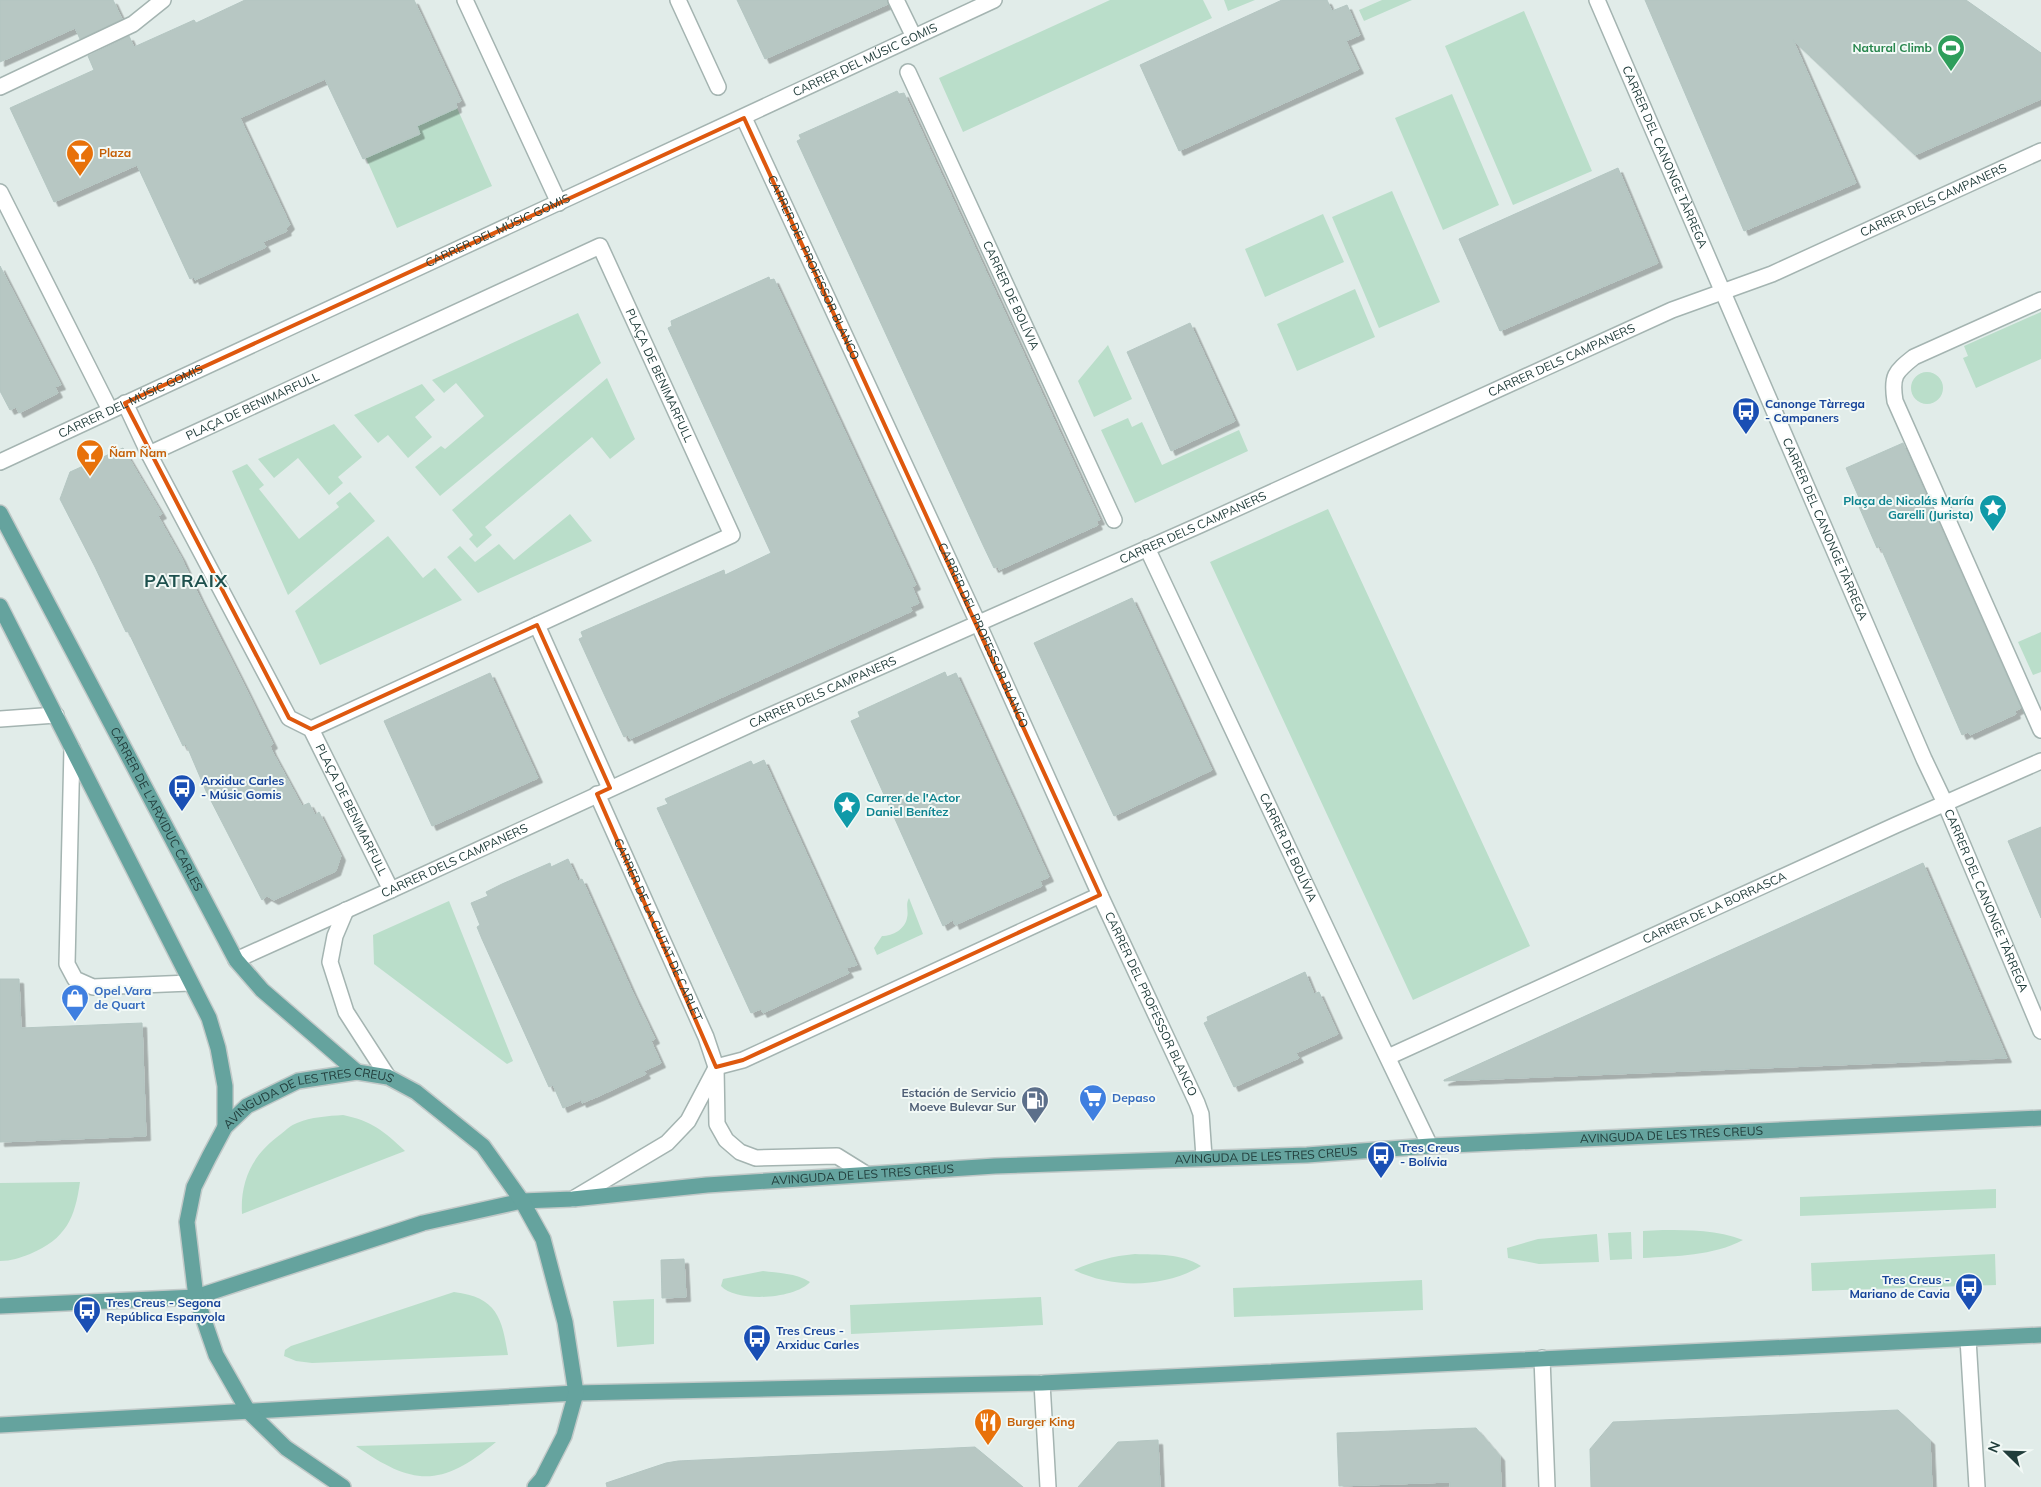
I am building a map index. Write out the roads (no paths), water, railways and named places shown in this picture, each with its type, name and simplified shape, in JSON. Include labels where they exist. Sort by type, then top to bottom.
[{"type":"main road","name":"CARRER DE L'ARXIDUC CARLES","points":[[0,513],[236,960],[262,990],[357,1072]]},
{"type":"main road","points":[[0,606],[209,1018],[218,1048],[225,1086],[225,1128]]},
{"type":"main road","name":"AVINGUDA DE LES TRES CREUS","points":[[343,1487],[286,1448],[248,1411],[216,1355],[196,1297],[187,1222],[194,1188],[225,1128],[247,1106],[298,1081],[357,1072],[388,1077],[416,1092],[483,1146],[522,1201],[543,1239],[565,1322],[576,1393],[564,1436],[540,1484]]},
{"type":"main road","name":"AVINGUDA DE LES TRES CREUS","points":[[0,1306],[196,1297],[423,1223],[522,1201],[573,1199],[707,1185],[995,1166],[1204,1157],[1307,1155],[1430,1146],[2041,1118]]},
{"type":"main road","points":[[0,1425],[576,1393],[1042,1383],[2041,1335]]},
{"type":"street","points":[[0,87],[133,24],[163,0]]},
{"type":"street","points":[[465,0],[559,203]]},
{"type":"street","points":[[678,0],[718,87]]},
{"type":"street","points":[[896,0],[914,37]]},
{"type":"street","name":"CARRER DEL MÚSIC GOMIS","points":[[0,462],[744,118],[994,0]]},
{"type":"street","name":"CARRER DEL CANONGE TÀRREGA","points":[[1597,0],[1924,759],[1945,803],[2041,1031]]},
{"type":"street","name":"CARRER DE BOLÍVIA","points":[[908,72],[1114,520]]},
{"type":"street","name":"CARRER DEL PROFESSOR BLANCO","points":[[744,118],[978,623],[1100,895],[1198,1103],[1201,1114],[1204,1157]]},
{"type":"street","name":"CARRER DELS CAMPANERS","points":[[236,960],[604,791],[1672,310],[1772,274],[2041,152]]},
{"type":"street","points":[[0,192],[110,410]]},
{"type":"street","name":"PLAÇA DE BENIMARFULL","points":[[149,454],[600,246],[732,535],[311,729]]},
{"type":"street","points":[[2041,300],[1914,357],[1898,370],[1893,384],[1895,400],[2041,730]]},
{"type":"street","name":"PLAÇA DE BENIMARFULL","points":[[125,403],[149,454],[289,718],[311,729],[391,890]]},
{"type":"street","name":"CARRER DE BOLÍVIA","points":[[1147,548],[1366,1015],[1430,1146]]},
{"type":"street","name":"CARRER DE LA CIUTAT DE CARLET","points":[[537,625],[706,1036],[716,1067],[717,1124],[726,1140],[740,1152],[756,1158],[837,1156],[866,1174]]},
{"type":"street","points":[[0,719],[56,715]]},
{"type":"street","points":[[72,748],[67,964],[75,980],[93,987],[190,983]]},
{"type":"street","name":"CARRER DE LA BORRASCA","points":[[1388,1057],[2041,761]]},
{"type":"street","points":[[573,1199],[667,1143],[688,1121],[716,1067],[743,1060],[1100,895]]},
{"type":"street","points":[[346,910],[335,936],[330,962],[346,1012],[388,1077]]},
{"type":"street","points":[[1968,1339],[1976,1487]]},
{"type":"street","points":[[1542,1358],[1547,1487]]},
{"type":"street","points":[[1042,1383],[1048,1487]]},
{"type":"place","name":"Natural Climb","points":[[1951,72]]},
{"type":"place","name":"Plaza","points":[[80,177]]},
{"type":"place","name":"Canonge Tàrrega - Campaners","points":[[1746,435]]},
{"type":"place","name":"Ñam Ñam","points":[[90,477]]},
{"type":"place","name":"Plaça de Nicolás María Garelli (Jurista)","points":[[1993,532]]},
{"type":"place","name":"Arxiduc Carles - Músic Gomis","points":[[182,812]]},
{"type":"place","name":"Carrer de l'Actor Daniel Benítez","points":[[847,829]]},
{"type":"place","name":"Opel Vara de Quart","points":[[75,1022]]},
{"type":"place","name":"Depaso","points":[[1093,1122]]},
{"type":"place","name":"Estación de Servicio Moeve Bulevar Sur","points":[[1035,1124]]},
{"type":"place","name":"Tres Creus - Bolívia","points":[[1381,1179]]},
{"type":"place","name":"Tres Creus - Mariano de Cavia","points":[[1969,1311]]},
{"type":"place","name":"Tres Creus - Segona República Espanyola","points":[[87,1334]]},
{"type":"place","name":"Tres Creus - Arxiduc Carles","points":[[757,1362]]},
{"type":"place","name":"Burger King","points":[[988,1446]]},
{"type":"district","name":"PATRAIX","points":[[186,581]]}]
